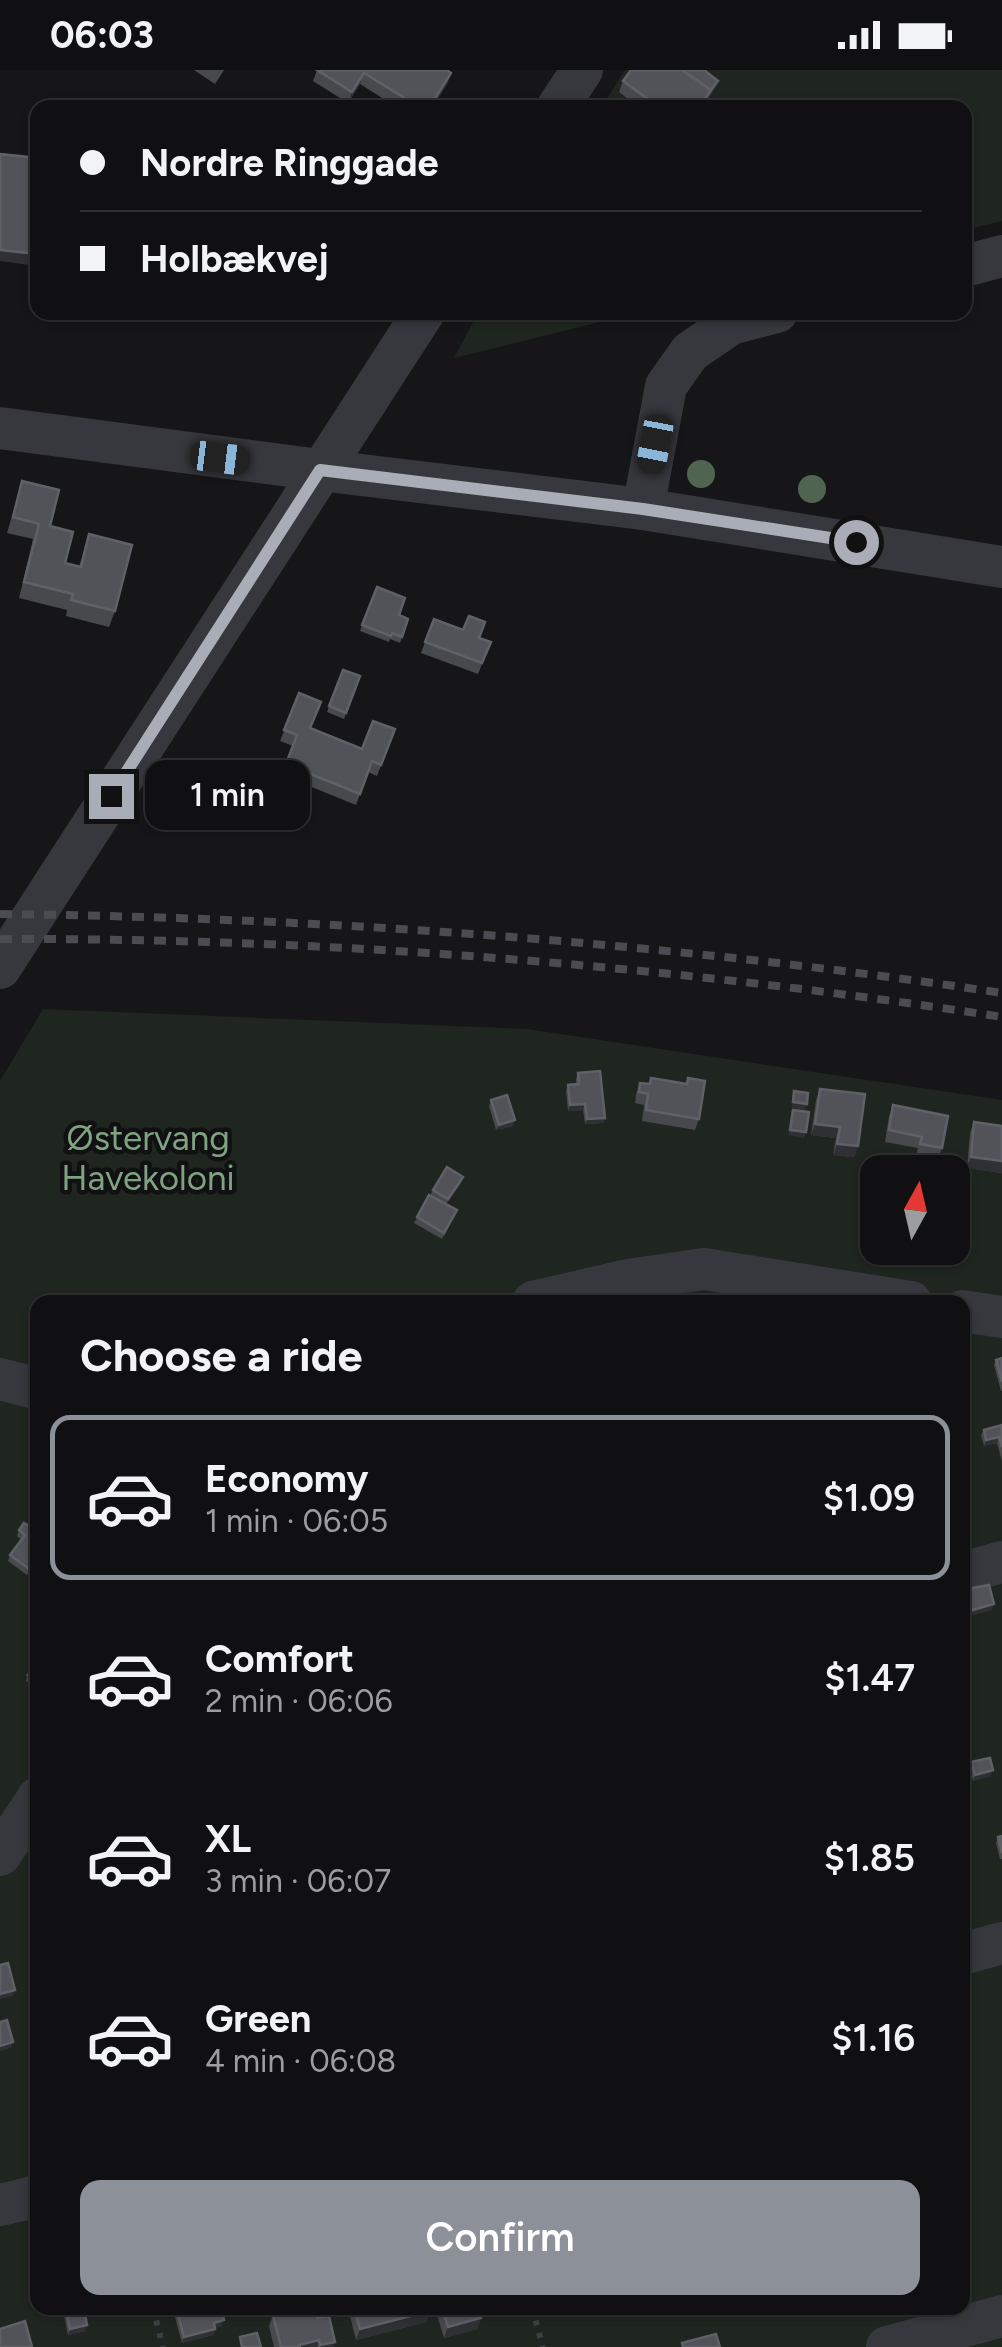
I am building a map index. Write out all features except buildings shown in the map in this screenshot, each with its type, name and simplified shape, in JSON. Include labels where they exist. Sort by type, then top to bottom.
[{"type":"street","points":[[972,264],[1002,256]]},
{"type":"street","points":[[0,968],[419,320]]},
{"type":"street","points":[[643,509],[666,386],[690,352],[731,324],[746,320]]},
{"type":"street","points":[[0,428],[643,509],[1002,567]]},
{"type":"street","points":[[563,1295],[628,1280],[704,1270],[865,1295]]},
{"type":"street","points":[[970,1312],[1002,1317]]},
{"type":"street","points":[[0,1379],[30,1388]]},
{"type":"street","points":[[970,1571],[1002,1562]]},
{"type":"street","points":[[970,1952],[1002,1943]]},
{"type":"street","points":[[0,2205],[30,2198]]},
{"type":"street","points":[[887,2347],[1002,2316]]},
{"type":"path","points":[[154,2315],[163,2347]]},
{"type":"path","points":[[534,2315],[543,2347]]},
{"type":"green space","points":[[625,70],[1002,70],[1002,221],[972,228],[972,100],[606,100]]},
{"type":"green space","points":[[474,320],[608,320],[454,358]]},
{"type":"green space","name":"Østervang Havekoloni","points":[[43,1009],[527,1029],[1002,1100],[1002,2347],[0,2347],[0,1081]]},
{"type":"railway","points":[[0,914],[251,921],[502,936],[752,960],[1002,993]]},
{"type":"railway","points":[[0,939],[251,944],[502,958],[753,983],[1002,1017]]},
{"type":"route","points":[[111,796],[320,470],[643,509],[856,542]]}]
